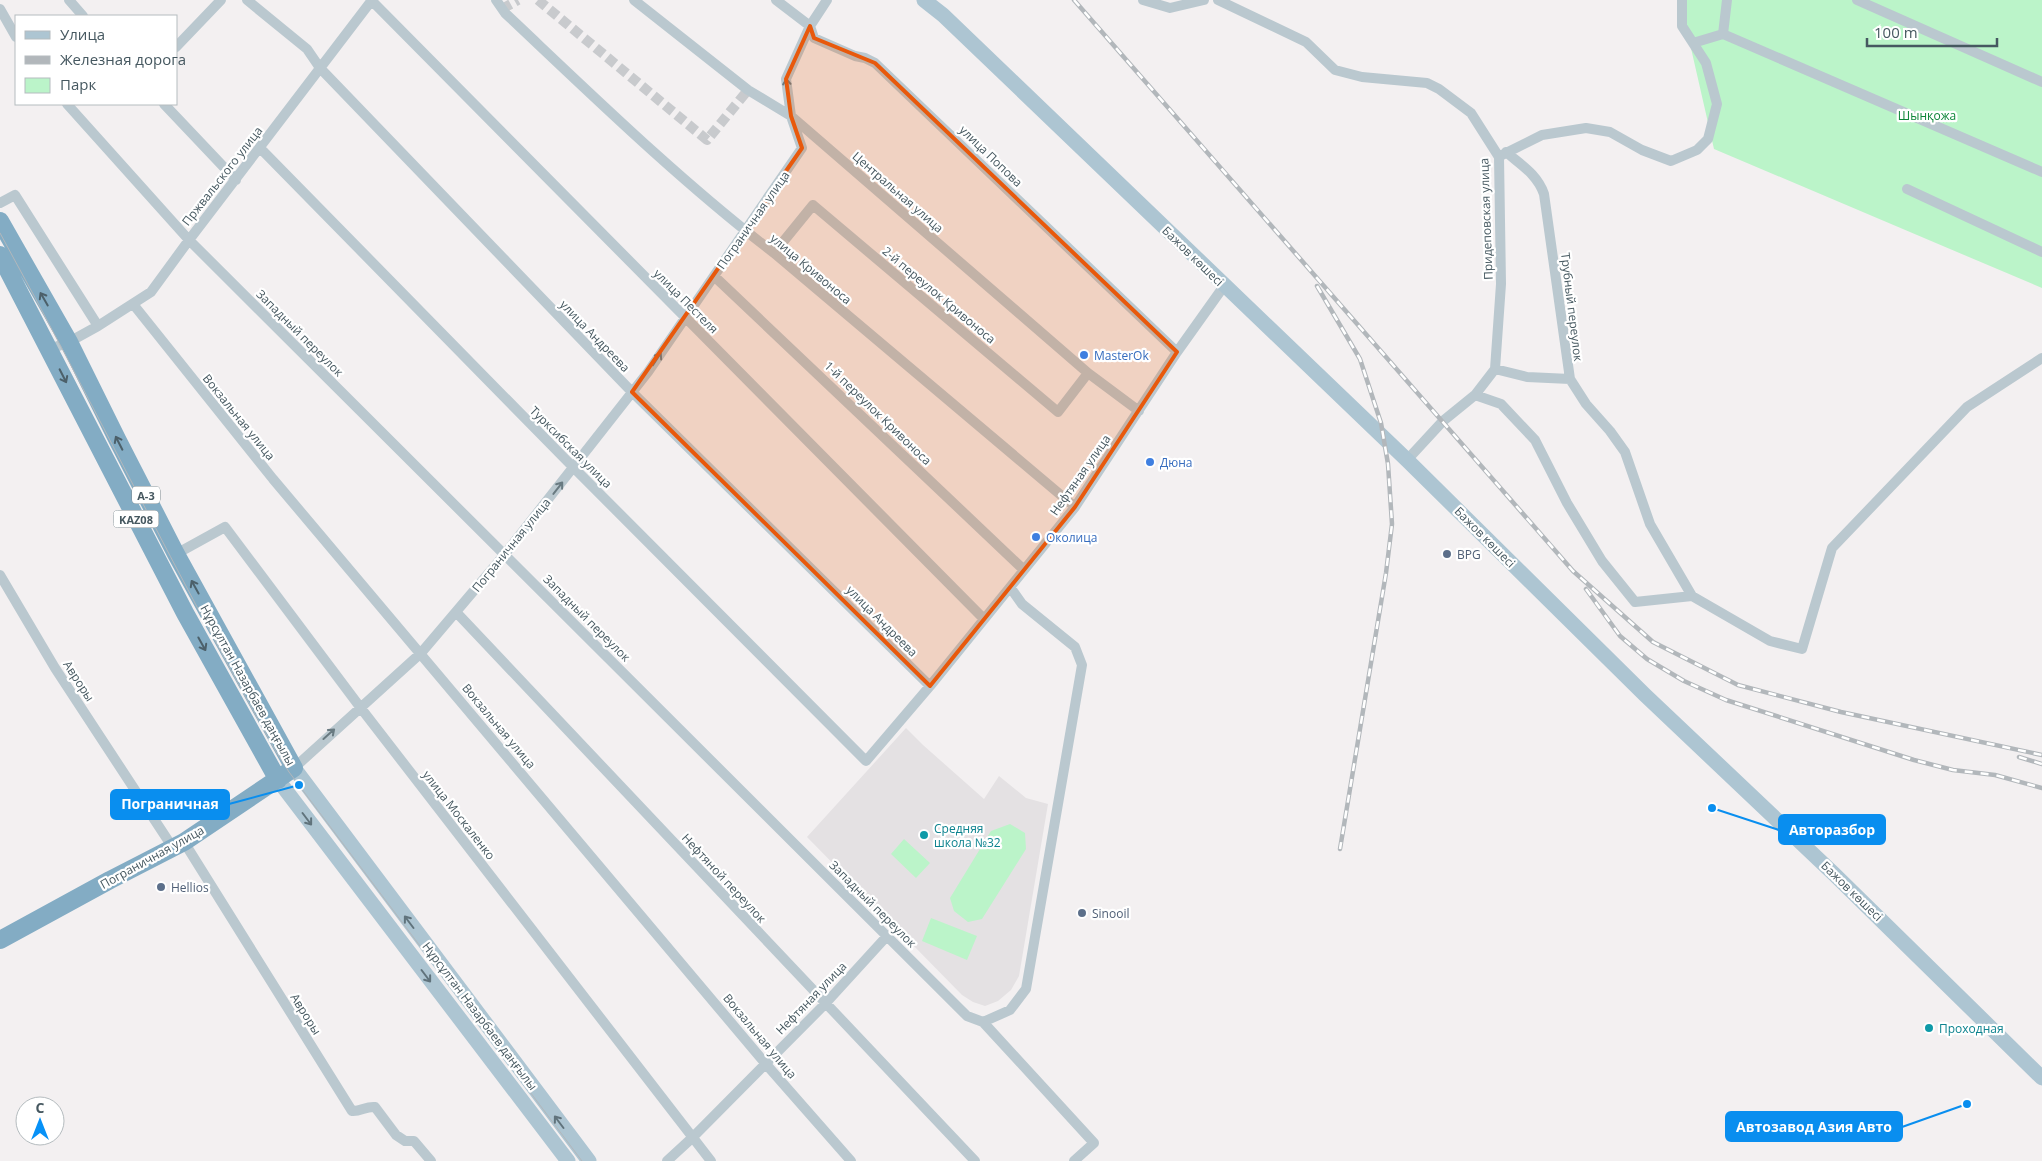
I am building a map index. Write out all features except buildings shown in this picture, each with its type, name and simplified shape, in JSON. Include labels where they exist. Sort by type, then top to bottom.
[{"type":"highway","name":"Нұрсұлтан Назарбаев даңғылы","points":[[0,221],[69,342],[176,554],[294,768]]},
{"type":"highway","name":"Нұрсұлтан Назарбаев даңғылы","points":[[0,255],[185,613],[278,780]]},
{"type":"highway","name":"Пограничная улица","points":[[0,940],[178,845],[294,768]]},
{"type":"main road","name":"Бажов көшесі","points":[[924,0],[943,15],[1407,460],[1645,695],[1834,874],[2042,1078]]},
{"type":"main road","name":"Нұрсұлтан Назарбаев даңғылы","points":[[294,768],[589,1161]]},
{"type":"main road","name":"Нұрсұлтан Назарбаев даңғылы","points":[[278,780],[568,1161]]},
{"type":"street","points":[[69,0],[82,15]]},
{"type":"street","points":[[178,40],[221,0]]},
{"type":"street","name":"улица Андреева","points":[[247,0],[307,49],[320,68],[632,392],[930,686]]},
{"type":"street","name":"Пржвальского улица","points":[[50,350],[98,326],[151,292],[371,0]]},
{"type":"street","name":"улица Пестеля","points":[[371,0],[684,318],[984,618]]},
{"type":"street","name":"улица Кривоноса","points":[[496,0],[505,13],[625,126],[744,230],[774,253],[1075,507]]},
{"type":"street","name":"Центральная улица","points":[[634,0],[748,90],[791,116],[1088,373],[1139,412]]},
{"type":"street","name":"улица Попова","points":[[776,0],[810,26],[814,38],[875,63],[1177,352]]},
{"type":"street","name":"Пограничная улица","points":[[294,768],[421,653],[505,554],[648,372],[802,148],[791,116],[786,79],[810,26],[827,0]]},
{"type":"street","points":[[1142,0],[1170,8],[1204,0]]},
{"type":"street","name":"Придеповская улица","points":[[1218,0],[1306,42],[1335,70],[1362,77],[1427,84],[1439,88],[1471,113],[1502,154],[1501,284],[1495,369]]},
{"type":"street","points":[[1502,154],[1542,135],[1586,128],[1610,132],[1642,150],[1671,161],[1697,150],[1708,139],[1717,104],[1706,62],[1682,26],[1682,0]]},
{"type":"street","points":[[1723,34],[1727,0]]},
{"type":"street","points":[[1857,0],[2042,82]]},
{"type":"street","points":[[0,9],[15,35]]},
{"type":"street","points":[[1693,43],[1723,34],[2042,172]]},
{"type":"street","name":"Западный переулок","points":[[68,105],[189,240],[968,1016],[983,1022],[1094,1143],[1074,1161]]},
{"type":"street","points":[[165,105],[236,180]]},
{"type":"street","name":"Турксибская улица","points":[[260,148],[574,468],[866,761]]},
{"type":"street","name":"Трубный переулок","points":[[1502,154],[1534,175],[1544,194],[1570,379],[1586,404],[1610,431],[1625,452],[1650,524],[1692,596]]},
{"type":"street","points":[[1908,189],[2042,252]]},
{"type":"street","points":[[0,203],[15,196],[98,326]]},
{"type":"street","name":"2-й переулок Кривоноса","points":[[774,253],[813,205],[1058,412],[1088,373]]},
{"type":"street","name":"1-й переулок Кривоноса","points":[[714,276],[1024,570]]},
{"type":"street","name":"Нефтяная улица","points":[[866,761],[930,686],[1075,507],[1177,352],[1224,286]]},
{"type":"street","name":"Вокзальная улица","points":[[132,304],[273,479],[765,1063],[851,1161]]},
{"type":"street","points":[[1475,395],[1502,404],[1535,440],[1567,503],[1602,561],[1635,602],[1692,596],[1770,641],[1802,649],[1832,548],[1967,407],[2042,358]]},
{"type":"street","points":[[1407,460],[1443,421],[1475,395],[1495,369],[1528,377],[1570,379]]},
{"type":"street","name":"улица Москаленко","points":[[176,554],[225,526],[360,708],[711,1161]]},
{"type":"street","name":"Авроры","points":[[0,575],[55,668],[178,845],[352,1111],[375,1107],[396,1135],[405,1141],[414,1141],[431,1161]]},
{"type":"street","points":[[983,1022],[1010,1010],[1026,989],[1082,666],[1075,647],[1022,604],[1010,587]]},
{"type":"street","name":"Нефтяной переулок","points":[[456,612],[974,1161]]},
{"type":"street","name":"Нефтяная улица","points":[[666,1161],[692,1138],[825,1004],[887,936]]},
{"type":"highlighted area","points":[[810,26],[814,38],[875,63],[1177,352],[1075,507],[930,686],[632,392],[802,148],[791,116],[786,79]]},
{"type":"shaded area","points":[[906,728],[984,799],[999,776],[1026,798],[1048,804],[1019,976],[1011,990],[998,1001],[985,1006],[973,1002],[962,995],[807,837]]},
{"type":"green space","name":"Шынқожа","points":[[1680,0],[2042,0],[2042,288],[1714,149]]},
{"type":"green space","points":[[1010,824],[1025,833],[1026,849],[982,919],[968,922],[954,911],[950,898],[991,831]]},
{"type":"green space","points":[[904,839],[930,863],[916,878],[891,854]]},
{"type":"green space","points":[[931,918],[977,936],[967,960],[922,941]]},
{"type":"tunnel","points":[[502,9],[518,0]]},
{"type":"tunnel","points":[[538,0],[707,140],[748,90]]},
{"type":"tram line","points":[[0,233],[239,686],[275,750],[289,772],[582,1161]]},
{"type":"railway","points":[[1074,0],[1573,571],[1653,642],[1738,685],[1841,712],[2042,755]]},
{"type":"railway","points":[[1317,286],[1360,359],[1381,423],[1388,464],[1392,524],[1386,573],[1340,849]]},
{"type":"railway","points":[[1586,589],[1620,636],[1647,659],[1684,681],[1726,700],[1914,760],[1953,770],[1995,775],[2042,788]]},
{"type":"railway","points":[[2019,757],[2042,764]]},
{"type":"place","name":"MasterOk","points":[[1084,355]]},
{"type":"place","name":"Дюна","points":[[1150,462]]},
{"type":"place","name":"Околица","points":[[1036,537]]},
{"type":"place","name":"BPG","points":[[1447,554]]},
{"type":"place","name":"Пограничная","points":[[299,785]]},
{"type":"place","name":"Авторазбор","points":[[1712,808]]},
{"type":"place","name":"Средняя школа №32","points":[[924,835]]},
{"type":"place","name":"Hellios","points":[[161,887]]},
{"type":"place","name":"Sinooil","points":[[1082,913]]},
{"type":"place","name":"Проходная","points":[[1929,1028]]},
{"type":"place","name":"Автозавод Азия Авто","points":[[1967,1104]]}]
